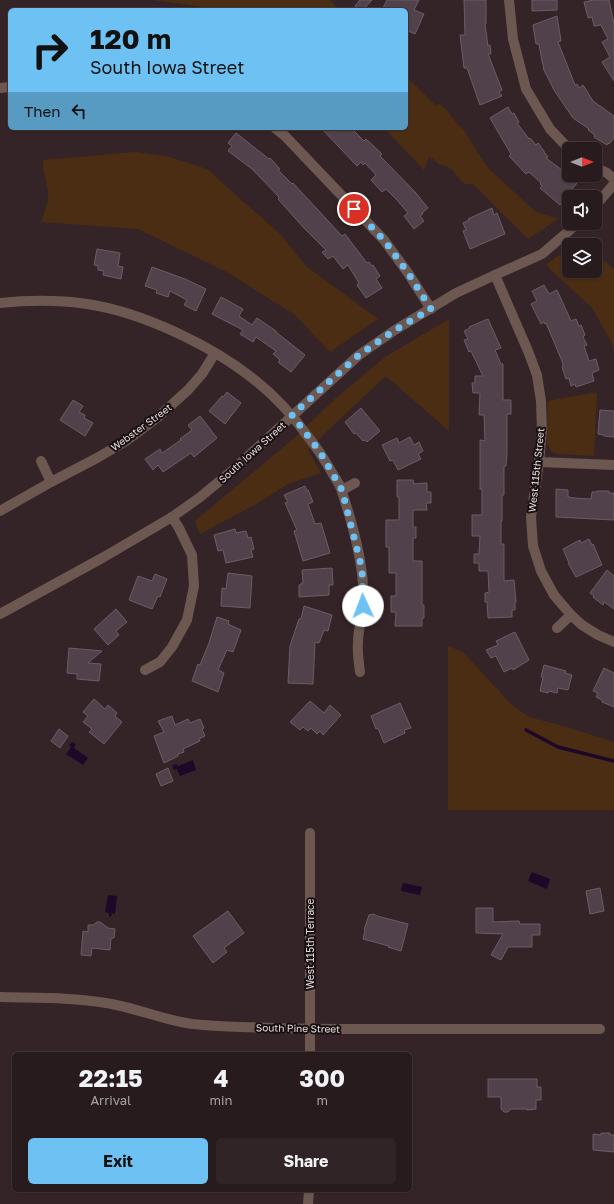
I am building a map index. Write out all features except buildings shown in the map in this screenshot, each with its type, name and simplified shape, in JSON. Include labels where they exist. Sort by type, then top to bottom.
[{"type":"street","points":[[509,0],[513,39],[526,89],[550,129],[563,142]]},
{"type":"street","points":[[277,130],[384,240],[408,273],[431,309]]},
{"type":"street","points":[[602,170],[614,179]]},
{"type":"street","points":[[602,198],[614,184]]},
{"type":"street","name":"South Iowa Street","points":[[0,614],[104,557],[172,517],[199,498],[233,470],[359,355],[395,330],[456,294],[494,275],[542,254],[570,230]]},
{"type":"street","name":"West 115th Street","points":[[494,275],[528,351],[537,375],[542,401],[542,431],[531,518],[533,546],[542,571],[554,595],[571,615],[582,625],[598,635],[614,642]]},
{"type":"street","points":[[0,303],[18,301],[52,301],[88,304],[118,311],[150,322],[179,334],[215,352],[256,381],[292,415],[320,452],[342,490],[362,569],[363,606],[358,642],[360,672]]},
{"type":"street","name":"Webster Street","points":[[0,511],[51,482],[98,458],[121,444],[158,417],[188,390],[202,374],[215,352]]},
{"type":"street","points":[[41,461],[51,482]]},
{"type":"street","points":[[539,462],[614,465]]},
{"type":"street","points":[[342,490],[355,483]]},
{"type":"street","points":[[145,670],[160,662],[172,648],[187,620],[194,586],[192,555],[179,527],[172,517]]},
{"type":"street","points":[[557,628],[571,615]]},
{"type":"street","name":"West 115th Terrace","points":[[310,833],[310,1052]]},
{"type":"street","name":"South Pine Street","points":[[0,997],[106,1002],[196,1025],[231,1027],[310,1029],[600,1029]]},
{"type":"street","points":[[308,1204],[309,1192]]},
{"type":"shaded area","points":[[153,0],[330,0],[338,8],[211,8]]},
{"type":"shaded area","points":[[408,78],[435,105],[440,104],[446,109],[458,125],[463,129],[490,170],[536,212],[558,219],[528,239],[473,184],[466,184],[462,182],[450,168],[438,164],[433,158],[429,157],[424,170],[386,130],[408,130]]},
{"type":"shaded area","points":[[134,152],[166,156],[207,169],[280,234],[306,266],[378,319],[330,352],[295,315],[227,272],[138,229],[41,222],[47,205],[48,195],[43,169],[43,160]]},
{"type":"shaded area","points":[[562,253],[562,278],[602,278],[602,259],[614,269],[614,351],[612,343],[592,308],[548,267],[547,264]]},
{"type":"shaded area","points":[[449,319],[449,431],[386,376],[308,450],[321,473],[288,484],[258,503],[200,534],[195,521],[293,439],[335,399],[385,357]]},
{"type":"shaded area","points":[[597,392],[594,456],[557,454],[551,451],[547,442],[548,401]]},
{"type":"shaded area","points":[[448,646],[463,652],[511,704],[529,717],[614,742],[614,810],[448,810]]},
{"type":"shaded area","points":[[72,742],[76,744],[74,748],[88,758],[83,765],[66,754],[71,747],[69,745]]},
{"type":"shaded area","points":[[193,760],[196,770],[180,776],[177,769],[174,770],[172,766],[176,764],[178,766]]},
{"type":"shaded area","points":[[532,872],[550,879],[547,889],[528,881]]},
{"type":"shaded area","points":[[403,883],[422,887],[420,895],[401,891]]},
{"type":"shaded area","points":[[108,895],[117,896],[115,914],[112,913],[111,917],[109,916],[109,913],[105,912]]},
{"type":"waterway","points":[[526,730],[558,747],[614,761]]},
{"type":"route","points":[[354,209],[384,240],[408,273],[431,309],[395,330],[359,355],[292,415],[320,452],[342,490],[362,569],[363,606]]}]
